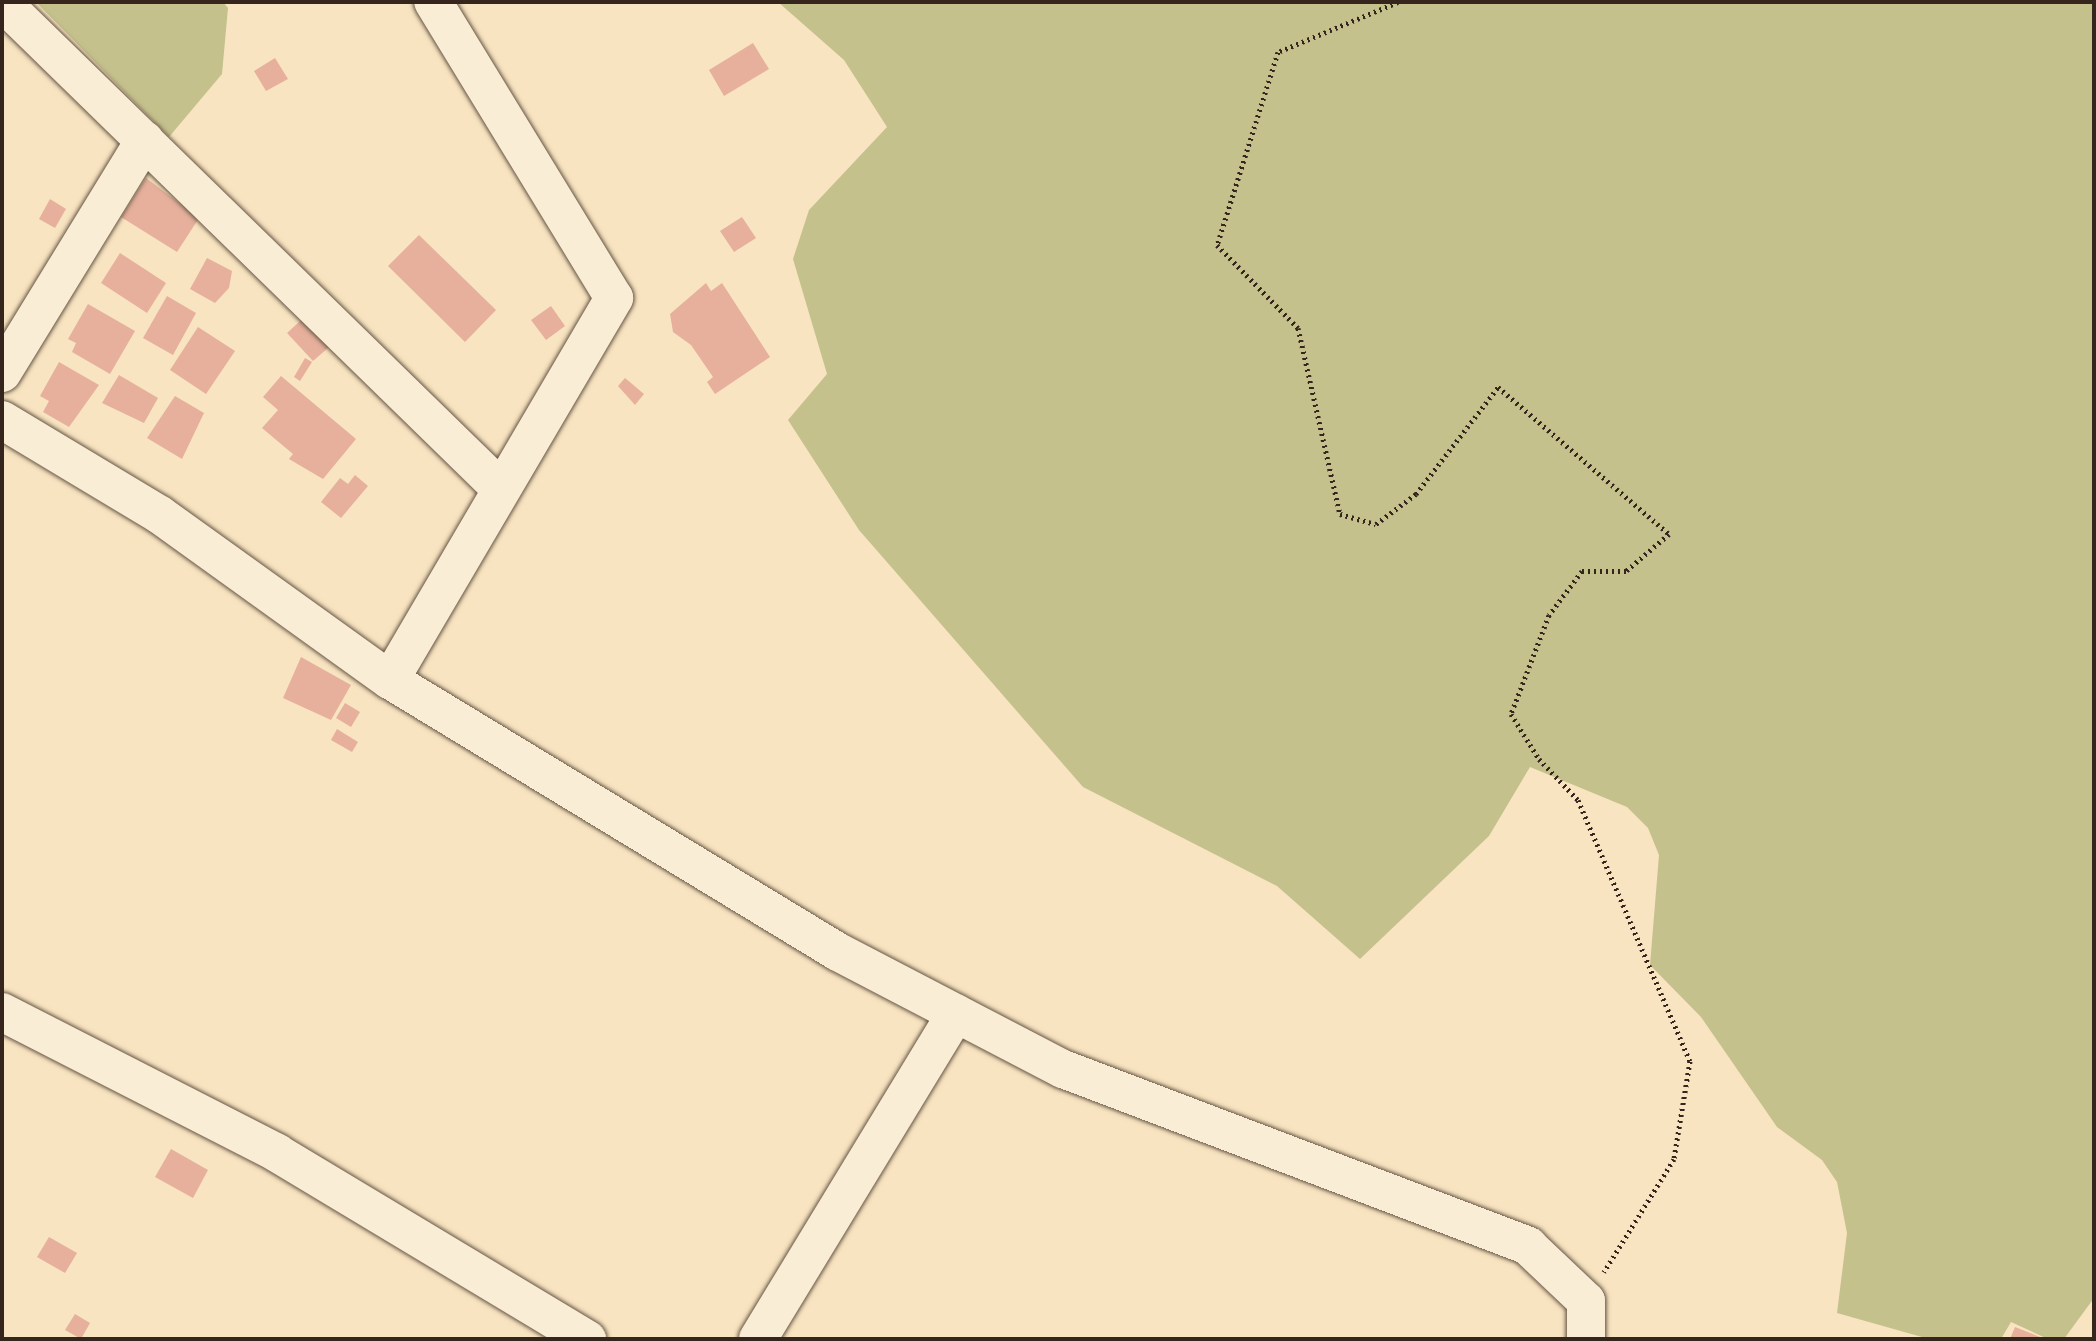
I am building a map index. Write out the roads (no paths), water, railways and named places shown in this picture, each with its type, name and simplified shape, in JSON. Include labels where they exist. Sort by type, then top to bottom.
[{"type":"street","points":[[2,2],[500,488]]},
{"type":"street","points":[[390,680],[614,298],[433,2]]},
{"type":"street","points":[[2,373],[145,140]]},
{"type":"street","points":[[5,430],[160,515],[390,680],[838,952],[1063,1069],[1528,1246],[1586,1301],[1586,1339]]},
{"type":"street","points":[[2,1012],[277,1153],[587,1339]]},
{"type":"street","points":[[758,1339],[956,1013]]}]
